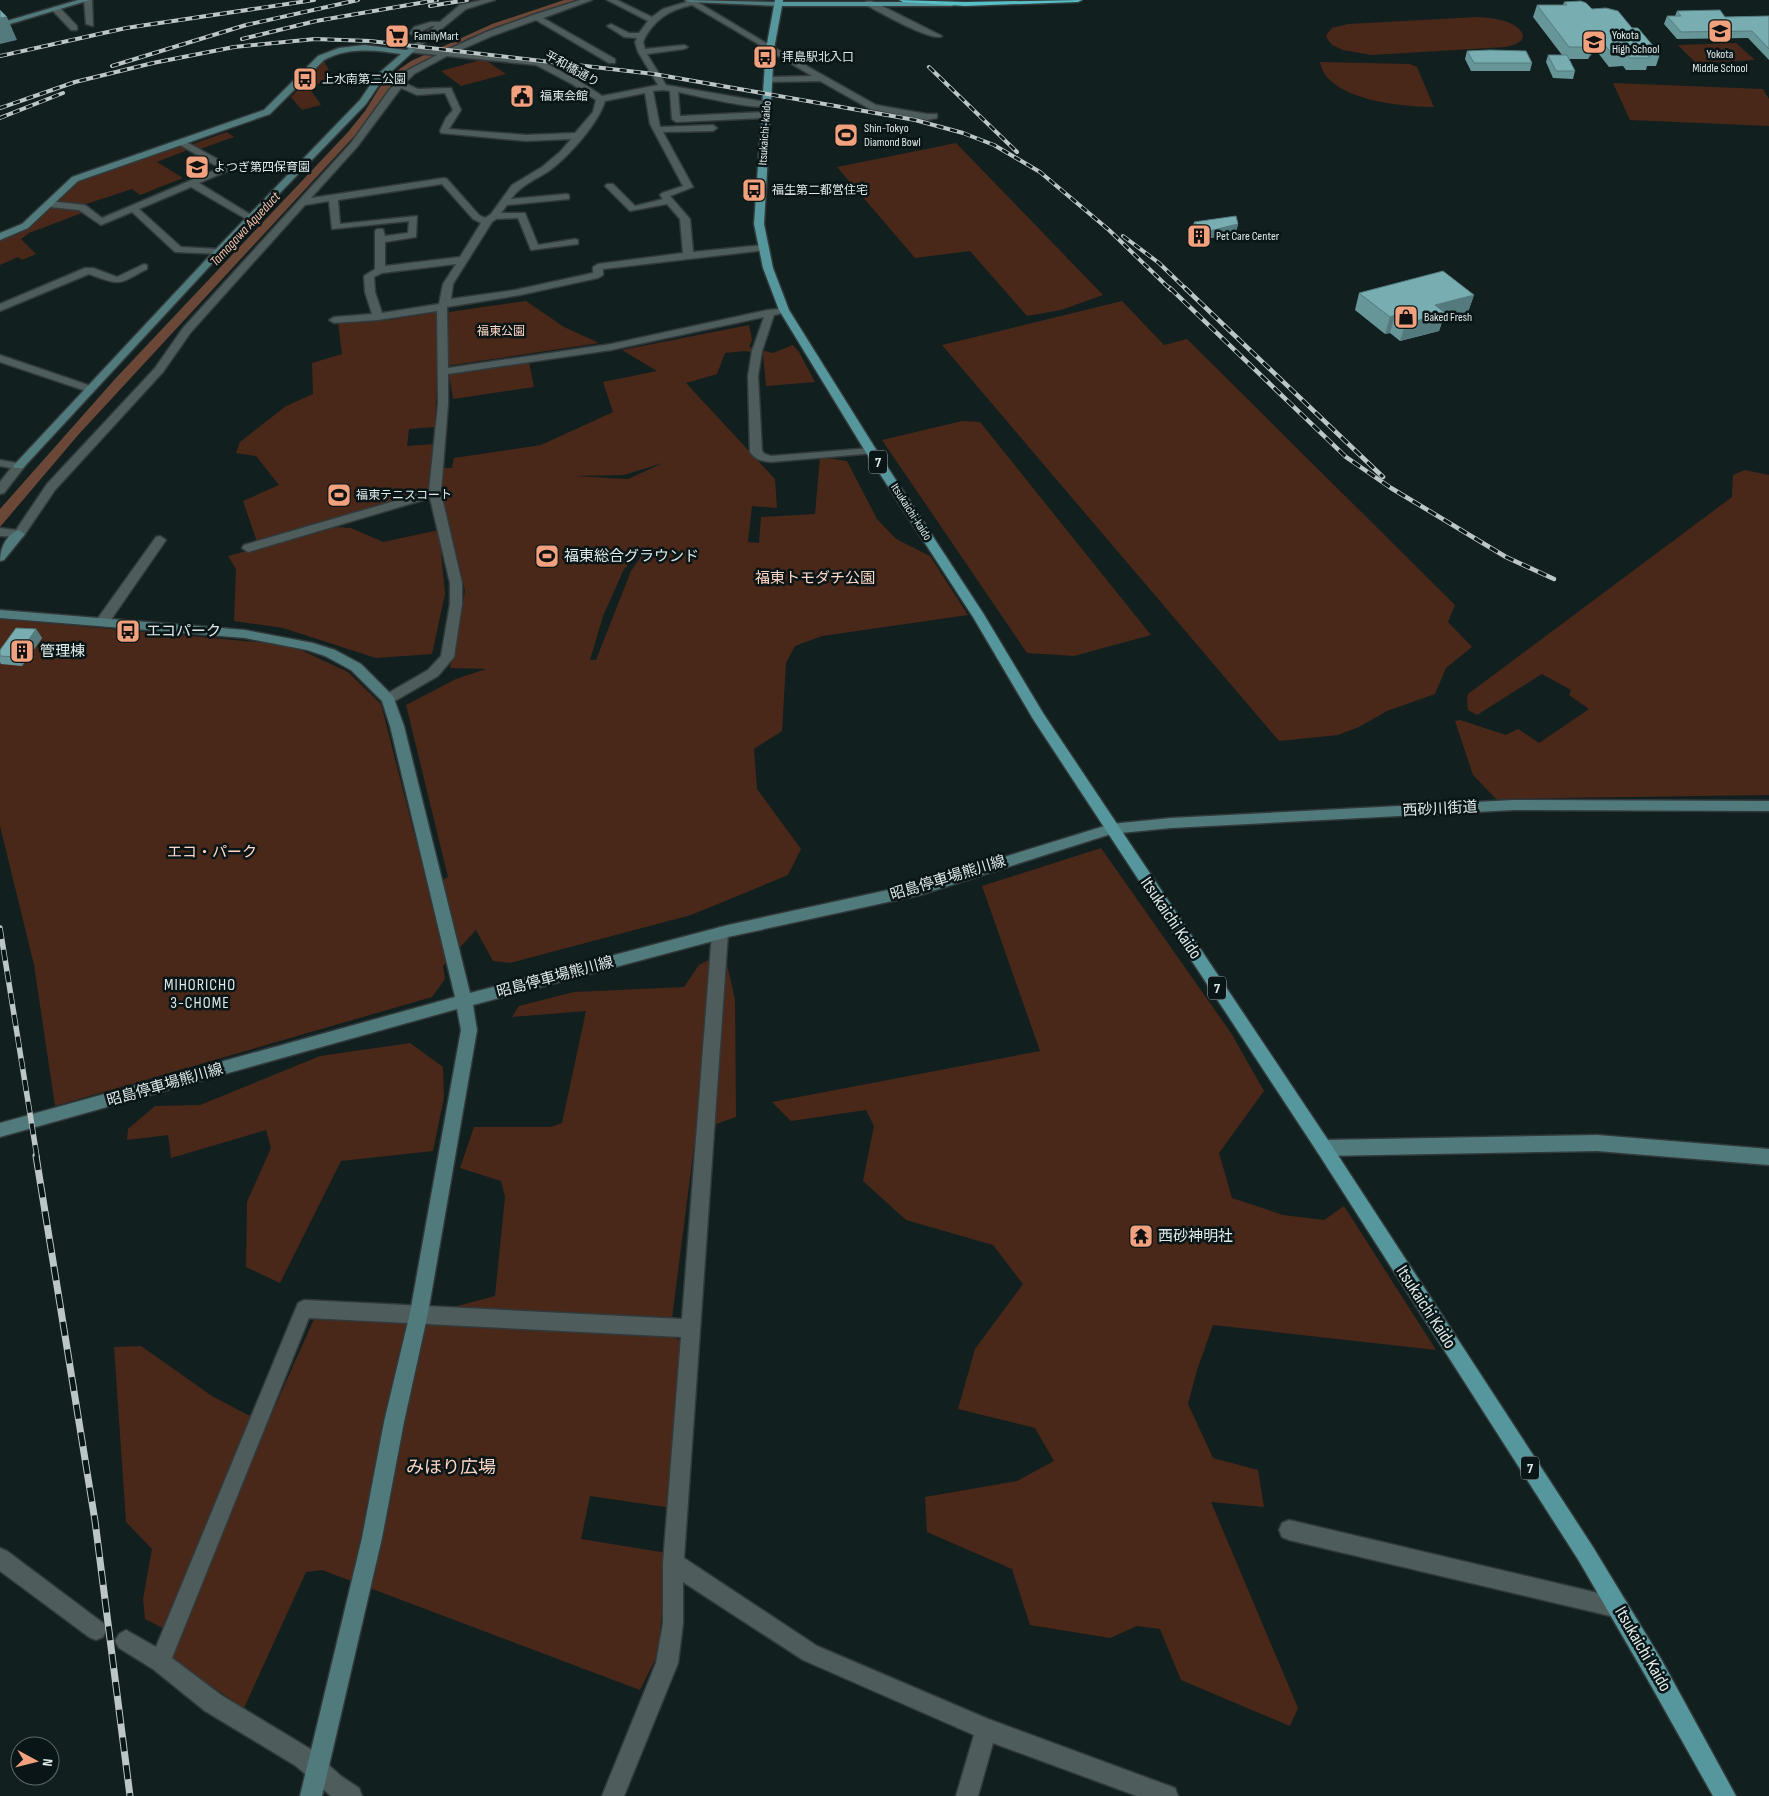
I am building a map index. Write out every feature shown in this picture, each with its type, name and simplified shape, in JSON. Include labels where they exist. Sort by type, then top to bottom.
[{"type":"highway","points":[[903,0],[952,4],[1078,0]]},
{"type":"main road","points":[[778,2],[952,4]]},
{"type":"main road","name":"7","points":[[770,49],[778,2]]},
{"type":"main road","points":[[775,18],[790,8],[820,2]]},
{"type":"main road","name":"Itsukaichi-kaido","points":[[770,49],[769,80],[763,118],[759,224],[768,268],[784,310],[871,451],[979,616],[1038,716],[1111,828]]},
{"type":"main road","name":"Itsukaichi Kaido","points":[[1111,828],[1324,1148],[1620,1608],[1724,1796]]},
{"type":"street","points":[[0,25],[87,0],[90,24]]},
{"type":"street","points":[[0,490],[19,466],[218,252],[363,102],[380,77],[463,7],[491,0]]},
{"type":"street","points":[[0,557],[10,533],[173,354],[187,330],[354,145],[400,84],[416,69],[444,53],[536,16],[588,0]]},
{"type":"street","points":[[611,0],[652,20]]},
{"type":"street","points":[[690,1],[872,107],[927,118],[934,116]]},
{"type":"street","points":[[663,87],[642,52],[639,42],[652,20],[670,9],[690,1],[721,3],[778,2]]},
{"type":"street","points":[[866,2],[938,36]]},
{"type":"street","points":[[56,9],[74,28]]},
{"type":"street","points":[[536,16],[612,61]]},
{"type":"street","points":[[425,38],[414,33],[417,29],[430,24],[444,24]]},
{"type":"street","points":[[611,26],[628,35],[642,36]]},
{"type":"street","points":[[0,238],[25,226],[75,180],[268,112],[329,52],[360,46],[410,51]]},
{"type":"street","points":[[642,52],[684,47]]},
{"type":"street","name":"平和橋通り","points":[[410,51],[538,63],[575,82],[601,100]]},
{"type":"street","points":[[769,80],[820,78]]},
{"type":"street","points":[[400,84],[417,92],[448,90],[457,110],[450,118],[444,132],[526,138],[578,136]]},
{"type":"street","points":[[388,699],[433,673],[446,657],[456,604],[456,583],[435,493],[443,404],[443,305],[448,284],[463,260],[490,219],[515,187],[545,169],[563,154],[597,112],[601,100],[663,87],[747,103],[763,118]]},
{"type":"street","points":[[674,89],[676,119],[763,118]]},
{"type":"street","points":[[649,90],[654,124],[688,187],[665,195],[685,219],[688,255]]},
{"type":"street","points":[[658,130],[726,127]]},
{"type":"street","points":[[49,204],[82,207],[101,222],[227,168],[181,142]]},
{"type":"street","points":[[304,202],[444,182],[476,217],[490,219],[522,215],[534,248],[575,242]]},
{"type":"street","points":[[192,183],[252,218]]},
{"type":"street","points":[[610,186],[634,209],[669,201]]},
{"type":"street","points":[[504,202],[566,197]]},
{"type":"street","points":[[333,198],[335,227],[414,218],[413,235],[380,240]]},
{"type":"street","points":[[132,208],[178,250],[218,252]]},
{"type":"street","points":[[380,222],[380,270]]},
{"type":"street","points":[[334,320],[378,317],[520,291],[598,275],[598,267],[688,255],[763,248]]},
{"type":"street","points":[[378,317],[370,292],[369,276],[380,270],[463,260]]},
{"type":"street","points":[[0,308],[89,270],[118,281],[144,267]]},
{"type":"street","points":[[443,372],[611,347],[784,310]]},
{"type":"street","points":[[768,313],[769,318],[757,351],[753,376],[756,452],[761,457],[771,459],[871,451]]},
{"type":"street","points":[[0,358],[90,389]]},
{"type":"street","points":[[0,463],[19,466]]},
{"type":"street","points":[[248,548],[435,493]]},
{"type":"street","points":[[103,621],[160,540]]},
{"type":"street","points":[[0,614],[245,634],[308,646],[356,667],[388,699],[400,736],[464,1001],[468,1030],[418,1313],[394,1422],[372,1538],[319,1771],[311,1796]]},
{"type":"street","name":"西砂川街道","points":[[1111,828],[1171,823],[1514,805],[1769,806]]},
{"type":"street","name":"昭島停車場熊川線","points":[[0,1130],[464,1001],[720,933],[920,889],[1111,828]]},
{"type":"street","points":[[613,1796],[667,1663],[673,1622],[673,1563],[720,933]]},
{"type":"street","points":[[1324,1148],[1597,1144],[1769,1157]]},
{"type":"street","points":[[160,1662],[304,1309],[418,1313],[690,1328]]},
{"type":"street","points":[[1289,1530],[1620,1608]]},
{"type":"street","points":[[0,1558],[96,1630]]},
{"type":"street","points":[[673,1563],[810,1653],[986,1729],[1167,1796]]},
{"type":"street","points":[[126,1641],[160,1662],[213,1703],[304,1758],[333,1784],[351,1796]]},
{"type":"street","points":[[967,1796],[986,1729]]},
{"type":"green space","points":[[1478,17],[1497,19],[1509,23],[1523,34],[1522,40],[1506,47],[1371,55],[1343,50],[1332,45],[1326,37],[1332,28],[1348,24]]},
{"type":"green space","points":[[1736,43],[1755,60],[1696,63],[1678,45]]},
{"type":"green space","points":[[484,59],[506,74],[461,86],[441,71]]},
{"type":"green space","points":[[324,61],[334,80],[308,86],[321,105],[302,110],[291,97]]},
{"type":"green space","points":[[1320,62],[1410,64],[1417,67],[1434,107],[1386,103],[1351,93],[1336,85],[1325,75]]},
{"type":"green space","points":[[1613,83],[1763,89],[1769,99],[1769,126],[1630,120]]},
{"type":"green space","points":[[227,132],[234,137],[200,149],[193,144]]},
{"type":"green space","points":[[956,143],[1103,295],[1061,310],[1027,316],[970,251],[915,258],[837,167]]},
{"type":"green space","points":[[182,145],[190,149],[157,162],[183,178],[140,195],[132,189],[77,207],[82,213],[29,233],[21,239],[36,254],[22,260],[18,257],[0,265],[0,240],[28,227],[78,181]]},
{"type":"green space","name":"福東公園","points":[[526,301],[564,327],[599,343],[446,366],[449,312]]},
{"type":"green space","points":[[1122,301],[1164,345],[1187,339],[1455,605],[1448,622],[1472,647],[1446,668],[1435,694],[1387,711],[1359,727],[1338,735],[1279,741],[942,345]]},
{"type":"green space","points":[[439,312],[435,427],[409,429],[407,446],[434,444],[431,490],[257,542],[243,501],[279,485],[256,456],[236,453],[240,442],[286,406],[313,394],[312,363],[342,354],[338,323],[389,320]]},
{"type":"green space","points":[[749,325],[752,340],[749,347],[773,353],[793,345],[799,352],[815,382],[766,386],[763,354],[745,351],[725,353],[717,374],[686,383],[775,479],[777,508],[752,506],[748,542],[759,543],[761,517],[815,514],[820,457],[847,461],[877,519],[896,539],[930,556],[968,615],[822,636],[795,646],[786,663],[782,731],[754,749],[757,789],[801,849],[788,875],[691,915],[510,963],[493,961],[476,930],[443,966],[445,979],[432,997],[55,1106],[34,965],[0,826],[0,619],[279,644],[303,651],[348,672],[381,704],[428,888],[448,877],[406,705],[456,679],[486,669],[450,668],[465,591],[442,492],[443,468],[452,468],[454,458],[541,445],[613,412],[603,382],[657,371],[622,350]],"holes":[[[663,463],[628,479],[573,476],[624,475]],[[650,544],[631,571],[596,660],[590,660],[603,616],[624,569]]]},
{"type":"green space","points":[[529,362],[534,387],[453,399],[449,374]]},
{"type":"green space","points":[[962,421],[980,422],[1151,635],[1074,656],[1027,653],[882,440]]},
{"type":"green space","points":[[1745,470],[1769,475],[1769,795],[1496,799],[1473,775],[1455,721],[1460,720],[1506,735],[1518,729],[1539,743],[1589,709],[1569,695],[1571,690],[1542,674],[1477,715],[1468,710],[1468,694],[1732,497],[1733,475]]},
{"type":"green space","points":[[337,527],[351,528],[383,542],[439,530],[445,594],[432,654],[376,658],[283,628],[234,621],[236,569],[228,556]]},
{"type":"green space","points":[[1101,848],[1231,1033],[1264,1091],[1219,1153],[1232,1198],[1283,1215],[1324,1220],[1344,1206],[1436,1350],[1213,1325],[1197,1370],[1188,1404],[1213,1458],[1258,1470],[1264,1507],[1211,1502],[1298,1708],[1290,1726],[1181,1680],[1160,1629],[1137,1626],[1110,1638],[1030,1625],[1012,1569],[927,1532],[925,1497],[1017,1481],[1054,1461],[1035,1428],[958,1409],[975,1349],[1023,1284],[993,1245],[906,1220],[863,1181],[874,1126],[866,1110],[791,1121],[772,1102],[1040,1051],[982,886]]},
{"type":"green space","name":"みほり広場","points":[[724,952],[735,999],[736,1117],[696,1131],[670,1334],[683,1343],[672,1508],[590,1496],[581,1539],[667,1553],[658,1654],[640,1690],[322,1570],[306,1572],[244,1708],[169,1658],[178,1636],[145,1619],[143,1599],[152,1549],[126,1522],[114,1347],[141,1346],[212,1396],[246,1414],[268,1422],[314,1319],[439,1324],[450,1308],[495,1296],[505,1197],[501,1181],[460,1168],[474,1127],[551,1127],[562,1123],[586,1011],[512,1017],[519,1006],[574,992],[684,987],[699,965]]},
{"type":"green space","points":[[410,1043],[443,1067],[444,1097],[433,1151],[341,1161],[280,1283],[246,1267],[247,1202],[271,1148],[266,1130],[171,1158],[168,1135],[127,1140],[128,1129],[155,1106],[200,1105],[320,1056]]},
{"type":"shaded area","points":[[564,0],[580,0],[498,26],[467,39],[402,73],[359,131],[79,434],[0,527],[0,509],[115,379],[348,132],[365,111],[385,79],[411,61],[492,24]]},
{"type":"building","points":[[1581,1],[1592,9],[1606,8],[1618,11],[1632,28],[1638,28],[1660,54],[1647,54],[1650,58],[1630,58],[1627,55],[1613,55],[1599,38],[1592,47],[1569,47],[1537,5],[1567,5],[1564,2]]},
{"type":"building","points":[[0,10],[7,17],[0,18]]},
{"type":"building","points":[[1720,10],[1725,17],[1769,16],[1769,49],[1752,31],[1681,32],[1667,16],[1681,16],[1677,11]]},
{"type":"building","points":[[1467,51],[1526,51],[1532,63],[1474,63]]},
{"type":"building","points":[[1548,55],[1567,55],[1575,71],[1556,71]]},
{"type":"building","points":[[1236,216],[1238,224],[1205,232],[1194,222]]},
{"type":"building","points":[[1443,271],[1474,295],[1435,305],[1445,313],[1405,324],[1395,315],[1390,317],[1359,293]]},
{"type":"building","points":[[16,628],[36,629],[17,657],[0,656],[0,650]]},
{"type":"railway","points":[[0,56],[126,28],[314,0]]},
{"type":"railway","points":[[112,66],[246,25],[358,0]]},
{"type":"railway","points":[[242,39],[316,21],[437,0]]},
{"type":"railway","points":[[430,6],[467,0]]},
{"type":"railway","points":[[0,108],[75,82],[153,63],[234,47],[315,39],[370,41],[654,74],[915,120],[963,133],[994,145],[1040,172],[1109,230],[1171,290]]},
{"type":"railway","points":[[929,67],[1017,152]]},
{"type":"railway","points":[[0,118],[63,93]]},
{"type":"railway","points":[[1123,236],[1159,263],[1187,290]]},
{"type":"railway","points":[[1170,288],[1346,457],[1391,488],[1506,557],[1554,579]]},
{"type":"railway","points":[[1185,288],[1383,477]]},
{"type":"railway","points":[[0,928],[37,1157]]},
{"type":"railway","points":[[36,1156],[95,1521],[130,1796]]},
{"type":"place","name":"Yokota Middle School","points":[[1720,31]]},
{"type":"place","name":"FamilyMart","points":[[397,36]]},
{"type":"place","name":"Yokota High School","points":[[1594,42]]},
{"type":"place","name":"拝島駅北入口","points":[[765,57]]},
{"type":"place","name":"上水南第二公園","points":[[305,79]]},
{"type":"place","name":"福東会館","points":[[522,96]]},
{"type":"place","name":"Shin-Tokyo Diamond Bowl","points":[[846,135]]},
{"type":"place","name":"よつぎ第四保育園","points":[[197,167]]},
{"type":"place","name":"福生第二都営住宅","points":[[754,190]]},
{"type":"place","name":"Pet Care Center","points":[[1199,236]]},
{"type":"place","name":"Baked Fresh","points":[[1406,317]]},
{"type":"place","name":"福東テニスコート","points":[[339,495]]},
{"type":"place","name":"福東総合グラウンド","points":[[547,556]]},
{"type":"place","name":"エコパーク","points":[[128,631]]},
{"type":"place","name":"管理棟","points":[[22,651]]},
{"type":"place","name":"西砂神明社","points":[[1141,1236]]},
{"type":"district","name":"MIHORICHO 3-CHOME","points":[[200,994]]},
{"type":"water label","name":"Tamagawa Aqueduct","points":[[245,229]]},
{"type":"park label","name":"福東トモダチ公園","points":[[815,578]]},
{"type":"park label","name":"エコ・パーク","points":[[212,852]]}]
